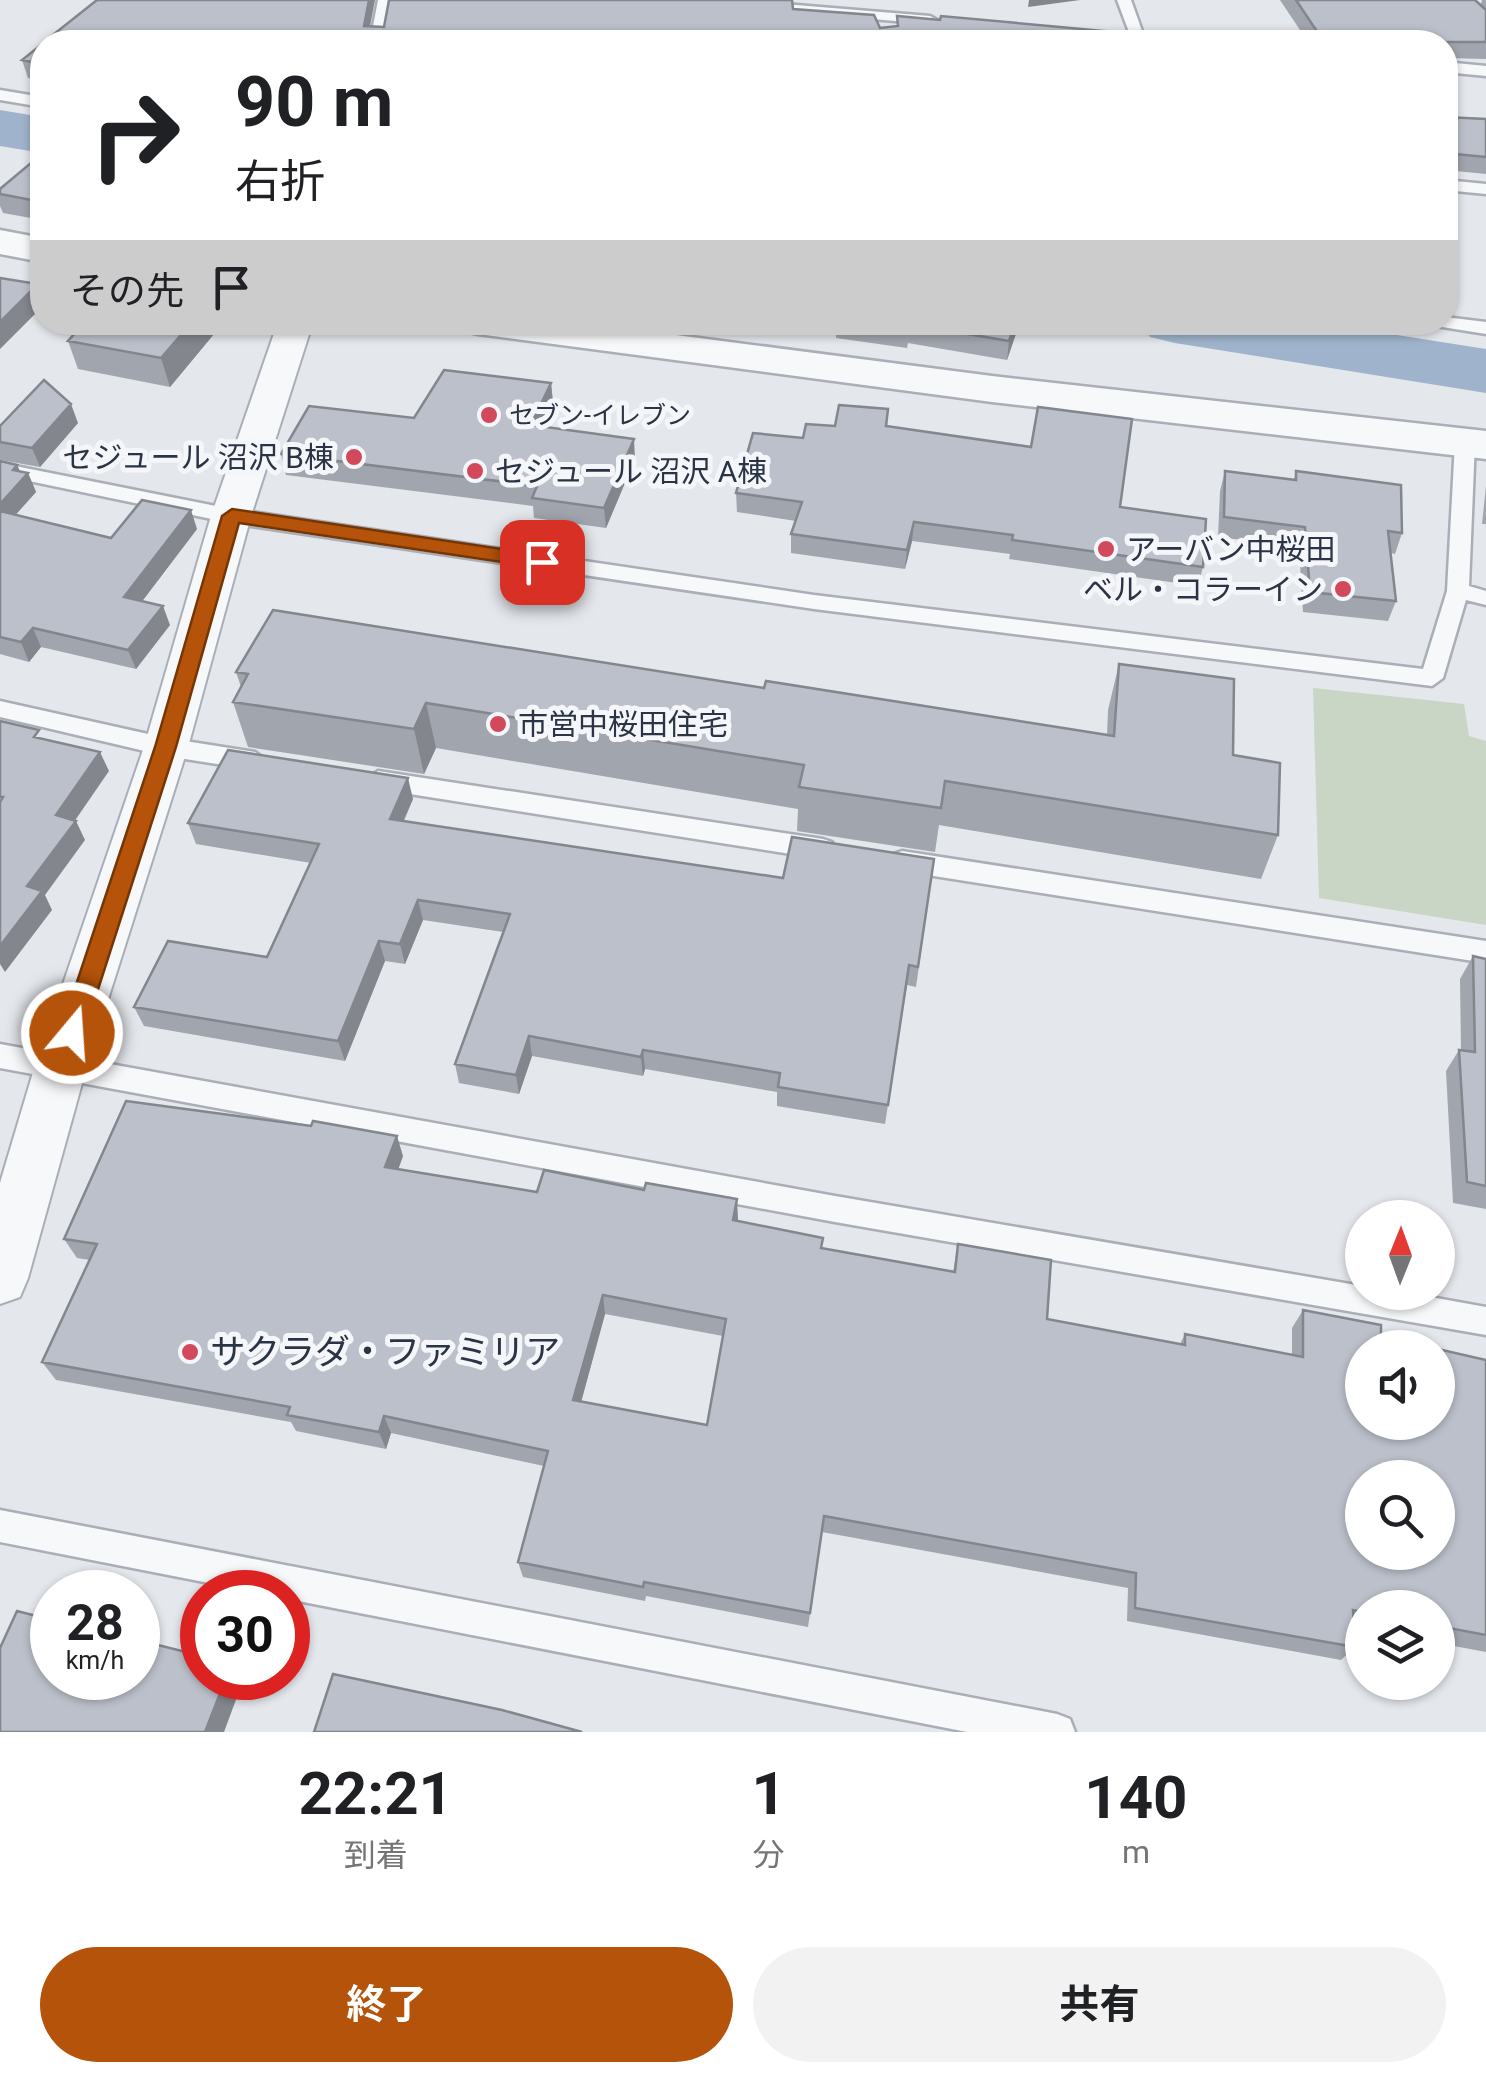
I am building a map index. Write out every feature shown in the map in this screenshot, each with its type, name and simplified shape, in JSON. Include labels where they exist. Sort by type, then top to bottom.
[{"type":"street","points":[[0,242],[30,248]]},
{"type":"street","points":[[0,1278],[60,1069],[166,747],[232,516],[292,335]]},
{"type":"street","points":[[578,335],[992,389],[1476,444]]},
{"type":"lane","points":[[379,30],[385,0]]},
{"type":"lane","points":[[1124,0],[1140,30]]},
{"type":"lane","points":[[744,4],[880,22],[954,22]]},
{"type":"lane","points":[[1458,69],[1486,71]]},
{"type":"lane","points":[[0,95],[30,100]]},
{"type":"lane","points":[[1458,187],[1486,189]]},
{"type":"lane","points":[[1458,324],[1486,328]]},
{"type":"lane","points":[[0,469],[232,516],[814,602],[1432,678],[1458,591],[1476,444]]},
{"type":"lane","points":[[1458,591],[1486,598]]},
{"type":"lane","points":[[0,709],[166,747],[284,765]]},
{"type":"lane","points":[[363,777],[1486,952]]},
{"type":"lane","points":[[0,1056],[1486,1321]]},
{"type":"lane","points":[[0,1526],[1057,1732]]},
{"type":"green space","points":[[1313,688],[1464,704],[1469,736],[1486,741],[1486,925],[1319,898]]},
{"type":"building","points":[[97,0],[369,0],[364,26],[384,27],[389,0],[792,0],[793,9],[874,15],[880,28],[898,26],[897,16],[940,20],[941,16],[1093,30],[59,30]]},
{"type":"building","points":[[1296,0],[1475,0],[1486,10],[1486,42],[1458,42],[1458,30],[1316,30]]},
{"type":"building","points":[[1458,118],[1486,119],[1486,157],[1458,154]]},
{"type":"building","points":[[30,164],[30,200],[0,194],[0,189]]},
{"type":"building","points":[[0,278],[30,283],[30,292],[0,322]]},
{"type":"building","points":[[73,335],[181,335],[161,358],[68,341]]},
{"type":"building","points":[[974,335],[1011,335],[1009,341]]},
{"type":"building","points":[[444,370],[551,383],[531,425],[634,439],[604,508],[532,498],[537,486],[281,454],[309,406],[414,418]]},
{"type":"building","points":[[44,380],[71,404],[32,448],[0,442],[0,426]]},
{"type":"building","points":[[839,405],[888,409],[886,426],[1031,447],[1038,407],[1132,419],[1120,507],[1206,519],[1203,567],[914,522],[907,550],[791,534],[802,502],[736,493],[753,433],[803,438],[806,424],[835,426]]},
{"type":"building","points":[[0,461],[17,465],[13,470],[28,473],[0,504]]},
{"type":"building","points":[[1225,471],[1296,480],[1296,471],[1401,485],[1402,533],[1388,531],[1396,601],[1310,592],[1305,527],[1224,517]]},
{"type":"building","points":[[142,500],[191,510],[124,597],[163,606],[128,650],[33,628],[21,642],[0,637],[0,511],[111,538]]},
{"type":"building","points":[[273,610],[764,688],[766,681],[1114,736],[1119,664],[1234,679],[1233,755],[1280,763],[1278,835],[945,781],[941,808],[799,787],[804,765],[426,703],[414,729],[233,702],[248,674],[236,672]]},
{"type":"building","points":[[0,721],[39,730],[34,737],[100,752],[56,815],[76,821],[27,886],[42,891],[0,946],[3,797]]},
{"type":"building","points":[[228,750],[408,778],[390,819],[783,878],[792,837],[934,859],[918,967],[909,965],[888,1105],[778,1087],[780,1073],[643,1050],[641,1057],[529,1036],[516,1075],[455,1064],[510,914],[418,900],[400,944],[379,941],[338,1041],[134,1007],[168,941],[267,957],[319,844],[188,823]]},
{"type":"building","points":[[1473,956],[1486,959],[1486,1186],[1467,1182],[1459,1050],[1475,1052]]},
{"type":"building","points":[[126,1101],[311,1126],[313,1121],[397,1136],[385,1167],[537,1192],[544,1170],[644,1190],[646,1183],[737,1199],[733,1220],[823,1238],[821,1248],[955,1272],[958,1244],[1051,1260],[1047,1319],[1185,1345],[1185,1334],[1303,1357],[1303,1310],[1381,1325],[1381,1330],[1345,1330],[1345,1440],[1455,1440],[1455,1353],[1486,1360],[1486,1635],[1455,1629],[1455,1590],[1345,1590],[1345,1645],[1135,1608],[1136,1573],[824,1516],[810,1613],[644,1582],[643,1587],[518,1562],[548,1451],[384,1416],[379,1432],[287,1415],[290,1407],[42,1362],[97,1244],[64,1239]],"holes":[[[603,1295],[726,1319],[707,1425],[573,1400]]]},
{"type":"building","points":[[17,1611],[30,1614],[30,1700],[160,1700],[160,1646],[180,1650],[180,1700],[217,1700],[205,1732],[0,1732],[0,1648]]},
{"type":"building","points":[[333,1674],[502,1710],[582,1732],[314,1732]]},
{"type":"waterway","points":[[0,128],[30,133]]},
{"type":"waterway","points":[[1258,335],[1486,371]]},
{"type":"place","name":"セブン-イレブン","points":[[489,415]]},
{"type":"place","name":"セジュール 沼沢 B棟","points":[[354,457]]},
{"type":"place","name":"セジュール 沼沢 A棟","points":[[475,471]]},
{"type":"place","name":"アーバン中桜田","points":[[1106,549]]},
{"type":"place","name":"ベル・コラーイン","points":[[1343,589]]},
{"type":"place","name":"市営中桜田住宅","points":[[498,724]]},
{"type":"place","name":"サクラダ・ファミリア","points":[[190,1352]]},
{"type":"route","points":[[72,1033],[166,747],[232,516],[542,562]]}]
